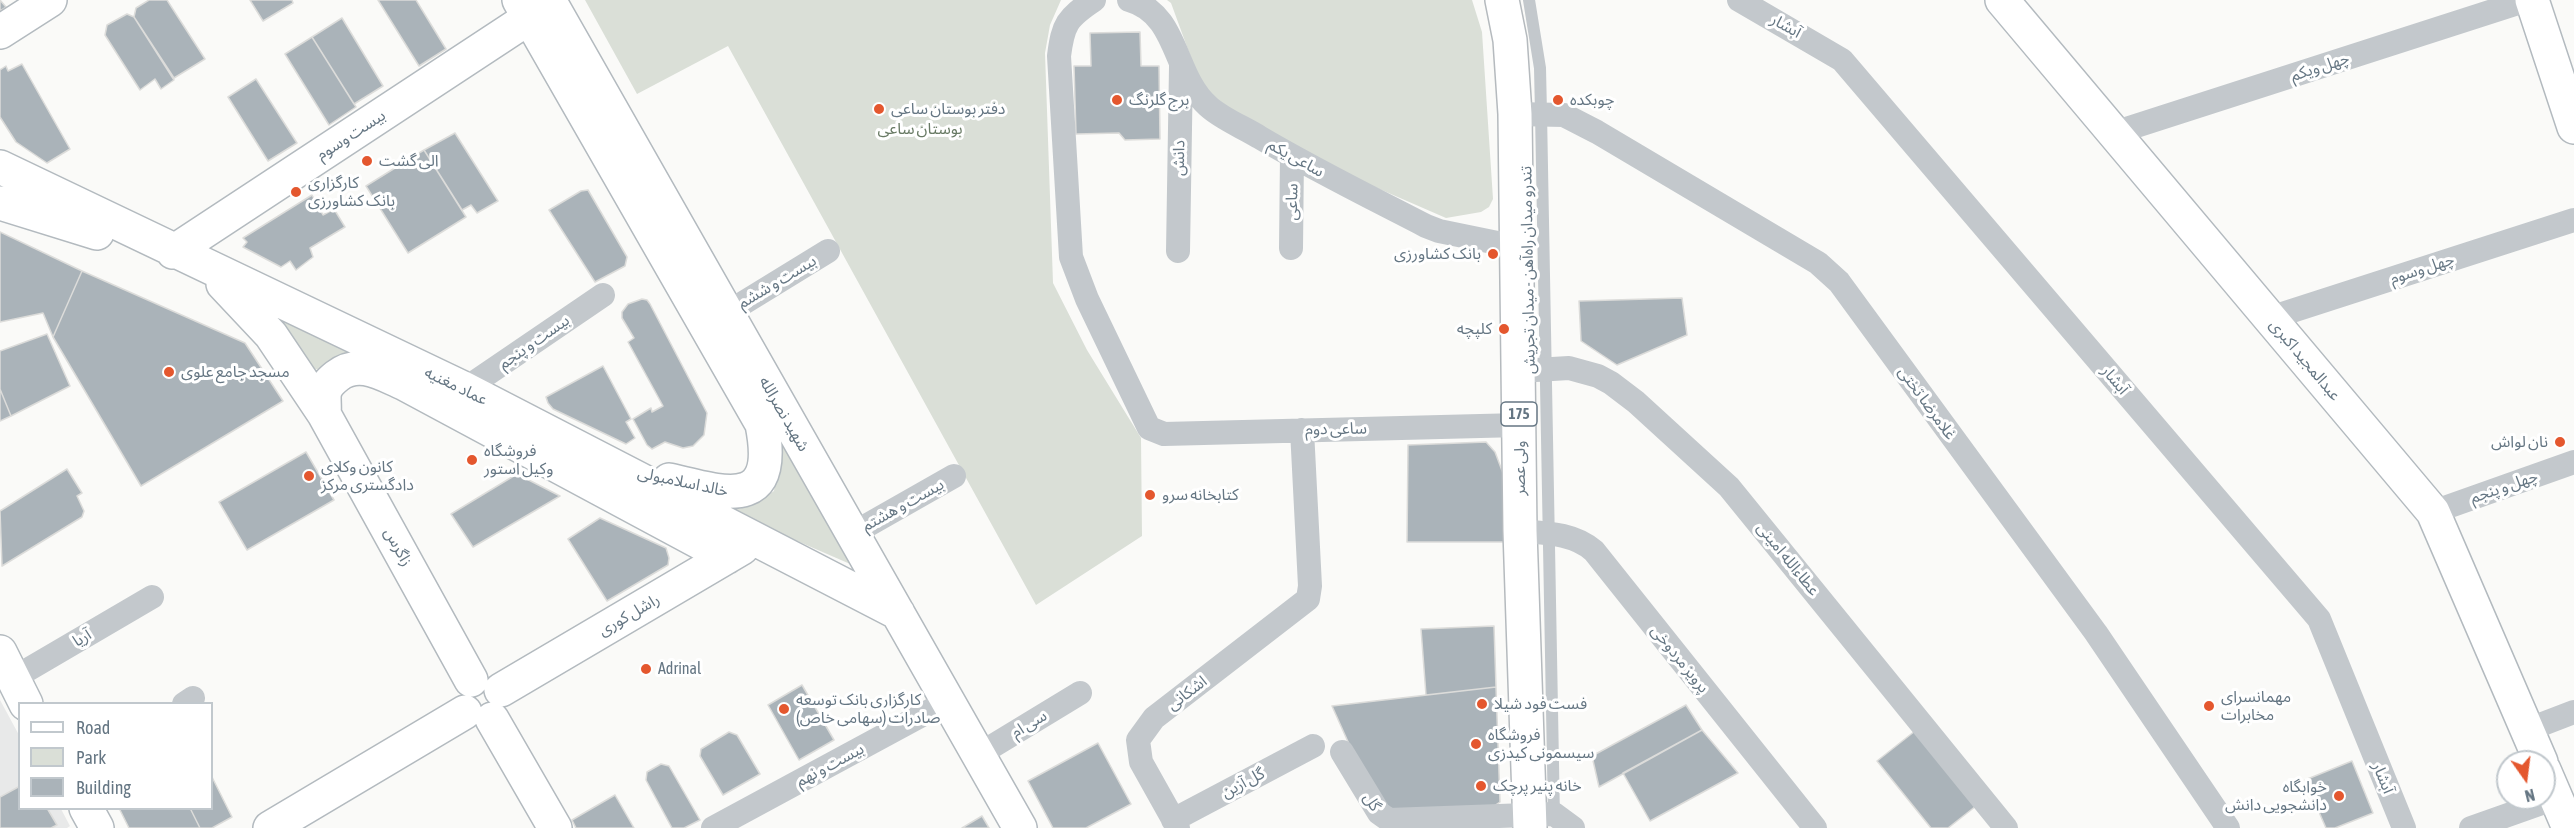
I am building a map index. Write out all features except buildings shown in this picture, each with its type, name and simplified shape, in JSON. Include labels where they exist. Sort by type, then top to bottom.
[{"type":"main road","points":[[0,32],[50,0]]},
{"type":"main road","name":"ولی عصر","points":[[1502,0],[1528,113],[1517,247],[1533,370],[1520,424],[1535,532],[1548,822]]},
{"type":"main road","name":"عبدالمجید اکبری","points":[[2002,0],[2433,512],[2536,750]]},
{"type":"main road","points":[[2532,0],[2574,127]]},
{"type":"main road","name":"شهید نصرالله","points":[[537,5],[676,248],[762,424]]},
{"type":"main road","name":"بیست وسوم","points":[[173,252],[537,5]]},
{"type":"main road","name":"عماد مغنیه","points":[[0,167],[207,268],[408,374],[727,557]]},
{"type":"main road","points":[[0,203],[110,237],[134,233]]},
{"type":"main road","name":"شهید نصرالله","points":[[676,248],[727,313],[1020,828]]},
{"type":"main road","name":"زاگرس","points":[[207,268],[271,335],[324,414],[555,828]]},
{"type":"main road","name":"عماد مغنیه","points":[[324,414],[325,391],[330,382],[347,371],[372,369],[408,374],[465,389],[898,613]]},
{"type":"main road","name":"خالد اسلامبولی","points":[[618,467],[719,492],[741,493],[755,484],[762,471],[766,454],[762,424]]},
{"type":"main road","name":"راشل کوری","points":[[270,828],[482,700],[757,539]]},
{"type":"main road","points":[[2556,798],[2569,828]]},
{"type":"street","name":"ساعی دوم","points":[[1094,0],[1076,12],[1062,31],[1059,56],[1071,258],[1076,276],[1146,424],[1153,432],[1164,434],[1520,424]]},
{"type":"street","name":"ساعی یکم","points":[[1129,0],[1144,4],[1159,17],[1191,86],[1210,108],[1293,156],[1439,231],[1517,247]]},
{"type":"street","name":"آبشار","points":[[1739,0],[1842,60],[2319,619],[2404,828]]},
{"type":"street","name":"چهل ویکم","points":[[2114,133],[2527,0]]},
{"type":"street","name":"دانش","points":[[1178,251],[1181,65]]},
{"type":"street","name":"غلامرضا تختی","points":[[1528,113],[1564,115],[1597,132],[1818,263],[1839,282],[2096,633],[2228,828]]},
{"type":"street","name":"ساعی","points":[[1291,248],[1293,156]]},
{"type":"street","name":"چهل وسوم","points":[[2270,318],[2574,220]]},
{"type":"street","name":"بیست و ششم","points":[[727,313],[828,251]]},
{"type":"street","name":"بیست و پنجم","points":[[465,389],[603,295]]},
{"type":"street","name":"عطاءالله امینی","points":[[1533,370],[1581,370],[1611,383],[1636,402],[1729,487],[2006,828]]},
{"type":"street","name":"اشکانی","points":[[1175,824],[1138,754],[1137,745],[1141,732],[1154,718],[1308,599],[1310,586],[1302,430]]},
{"type":"street","name":"چهل و پنجم","points":[[2433,512],[2574,462]]},
{"type":"street","name":"بیست و هشتم","points":[[852,534],[954,476]]},
{"type":"street","name":"پرویز مردوخی","points":[[1535,532],[1584,542],[1594,551],[1815,828]]},
{"type":"street","name":"آریا","points":[[13,678],[152,597]]},
{"type":"street","name":"سی ام","points":[[978,755],[1080,693]]},
{"type":"street","name":"بیست و نهم","points":[[713,828],[948,701]]},
{"type":"street","points":[[2527,730],[2574,712]]},
{"type":"street","name":"گل آزین","points":[[1175,824],[1313,746]]},
{"type":"street","name":"گل","points":[[1342,752],[1378,813],[1389,820],[1548,822]]},
{"type":"street","points":[[2471,828],[2503,810]]},
{"type":"lane","name":"تندرو میدان راه‌آهن - میدان تجریش","points":[[1529,0],[1539,68],[1528,113],[1535,532]]},
{"type":"shaded area","points":[[0,700],[18,733],[18,810],[62,810],[70,826],[67,828],[0,828]]},
{"type":"green space","name":"بوستان ساعی","points":[[585,0],[1061,0],[1050,25],[1045,53],[1053,283],[1087,350],[1141,438],[1142,536],[1036,605],[728,46],[637,94]]},
{"type":"green space","points":[[1167,0],[1472,0],[1482,32],[1493,199],[1489,207],[1481,212],[1446,218],[1292,151],[1205,96],[1171,3]]},
{"type":"green space","points":[[278,316],[367,356],[310,371],[276,325]]},
{"type":"green space","points":[[782,427],[864,570],[728,511],[752,506],[774,491]]},
{"type":"place","name":"برج گلرنگ","points":[[1117,100]]},
{"type":"place","name":"چوبکده","points":[[1558,100]]},
{"type":"place","name":"دفتر بوستان ساعی","points":[[879,109]]},
{"type":"place","name":"الی گشت","points":[[367,161]]},
{"type":"place","name":"کارگزاری بانک کشاورزی","points":[[296,192]]},
{"type":"place","name":"بانک کشاورزی","points":[[1493,254]]},
{"type":"place","name":"کلپچه","points":[[1504,329]]},
{"type":"place","name":"مسجد جامع علوی","points":[[169,372]]},
{"type":"place","name":"نان لواش","points":[[2560,442]]},
{"type":"place","name":"فروشگاه وکیل استور","points":[[472,460]]},
{"type":"place","name":"کانون وکلای دادگستری مرکز","points":[[309,476]]},
{"type":"place","name":"کتابخانه سرو","points":[[1150,495]]},
{"type":"place","name":"Adrinal","points":[[646,669]]},
{"type":"place","name":"فست فود شیلا","points":[[1482,704]]},
{"type":"place","name":"مهمانسرای مخابرات","points":[[2209,706]]},
{"type":"place","name":"کارگزاری بانک توسعه صادرات (سهامی خاص)","points":[[784,709]]},
{"type":"place","name":"فروشگاه سیسمونی کیدزی","points":[[1476,744]]},
{"type":"place","name":"خانه پنیر پرچک","points":[[1481,786]]},
{"type":"place","name":"خوابگاه دانشجویی دانش","points":[[2339,796]]}]
